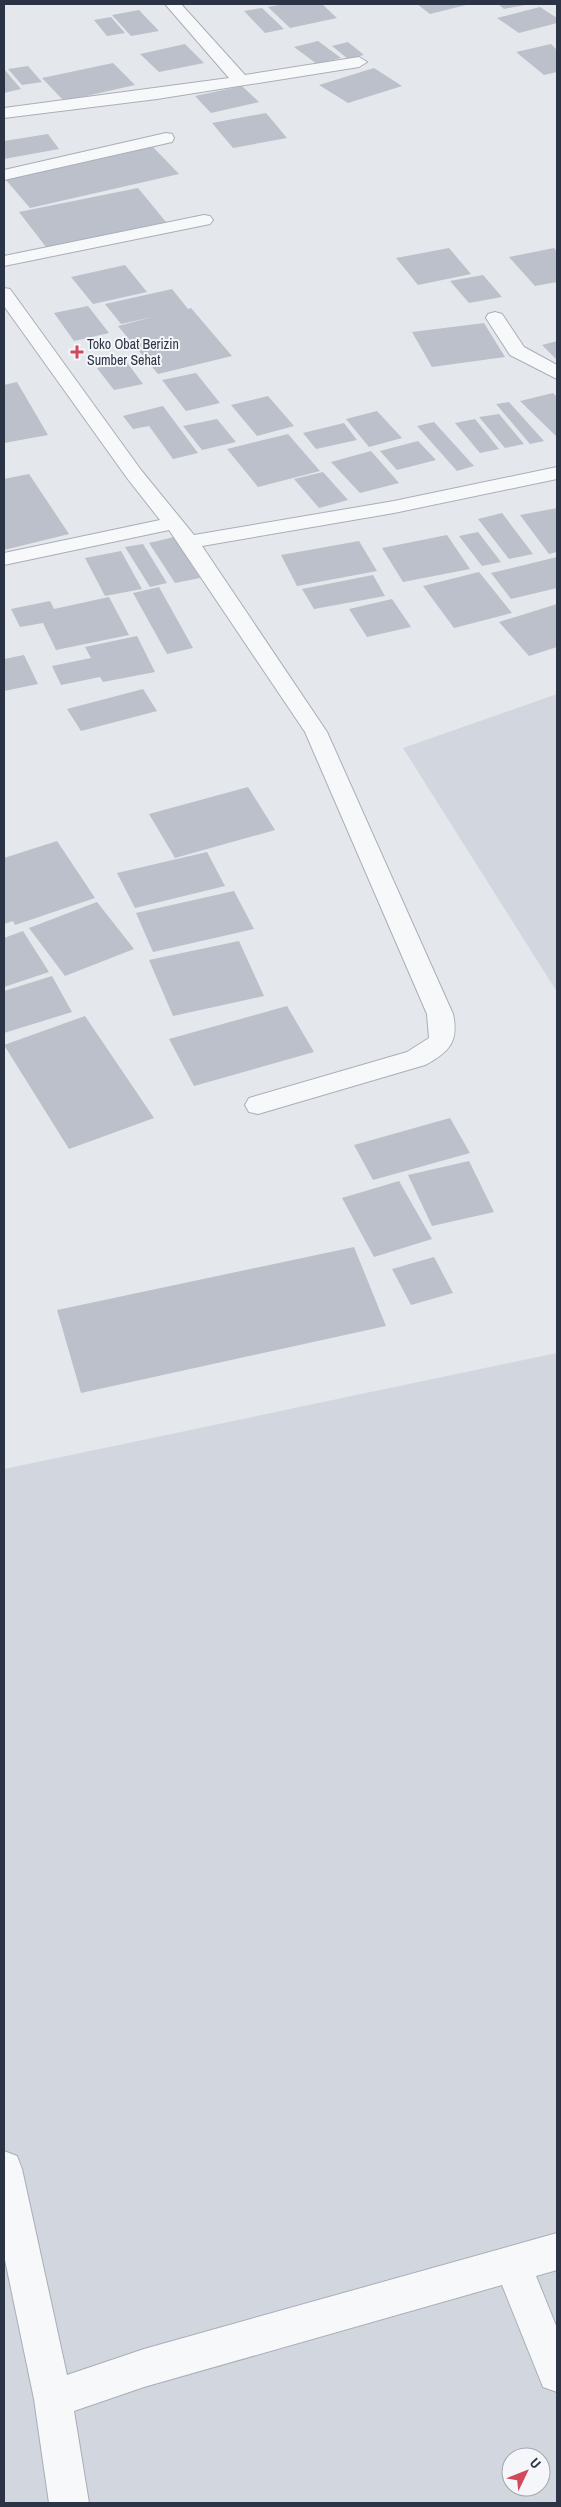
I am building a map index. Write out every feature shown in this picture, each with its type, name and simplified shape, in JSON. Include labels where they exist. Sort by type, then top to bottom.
[{"type":"street","points":[[172,4],[241,81]]},
{"type":"street","points":[[4,113],[157,94],[358,62]]},
{"type":"street","points":[[4,175],[166,138]]},
{"type":"street","points":[[4,261],[204,220]]},
{"type":"street","points":[[4,293],[134,474],[189,542],[316,732],[440,1014],[444,1028],[442,1040],[434,1049],[416,1058],[258,1105]]},
{"type":"street","points":[[495,318],[517,351],[557,373]]},
{"type":"street","points":[[189,542],[394,507],[557,473]]},
{"type":"street","points":[[4,559],[174,523]]},
{"type":"street","points":[[4,2169],[53,2398],[69,2503]]},
{"type":"street","points":[[53,2398],[144,2368],[557,2252]]},
{"type":"street","points":[[512,2264],[557,2372]]},
{"type":"shaded area","points":[[557,694],[557,992],[403,748]]},
{"type":"shaded area","points":[[557,1353],[557,2503],[4,2503],[4,1469]]},
{"type":"building","points":[[285,4],[322,4],[337,18],[290,28],[268,7]]},
{"type":"building","points":[[417,4],[470,4],[430,14]]},
{"type":"building","points":[[498,4],[525,4],[525,5],[504,9]]},
{"type":"building","points":[[540,7],[557,18],[557,23],[519,33],[497,18]]},
{"type":"building","points":[[262,8],[284,29],[265,33],[244,11]]},
{"type":"building","points":[[139,10],[159,31],[131,36],[112,15]]},
{"type":"building","points":[[111,17],[125,33],[107,36],[94,20]]},
{"type":"building","points":[[318,41],[341,58],[317,64],[294,47]]},
{"type":"building","points":[[348,42],[364,55],[348,59],[332,46]]},
{"type":"building","points":[[185,44],[204,63],[159,72],[140,54]]},
{"type":"building","points":[[551,44],[557,50],[557,72],[544,75],[516,52]]},
{"type":"building","points":[[113,63],[135,85],[64,101],[42,78]]},
{"type":"building","points":[[28,66],[42,82],[22,85],[8,69]]},
{"type":"building","points":[[374,68],[402,86],[348,103],[319,85]]},
{"type":"building","points":[[4,69],[15,82],[21,89],[4,93]]},
{"type":"building","points":[[242,86],[259,102],[211,113],[195,96]]},
{"type":"building","points":[[266,113],[287,138],[233,148],[212,123]]},
{"type":"building","points":[[48,134],[59,149],[4,159],[4,141]]},
{"type":"building","points":[[153,147],[179,174],[30,208],[6,180]]},
{"type":"building","points":[[138,188],[166,222],[46,247],[19,212]]},
{"type":"building","points":[[449,248],[471,274],[418,285],[396,258]]},
{"type":"building","points":[[554,248],[557,252],[557,282],[535,286],[509,257]]},
{"type":"building","points":[[125,265],[147,292],[93,304],[71,277]]},
{"type":"building","points":[[483,275],[502,297],[469,303],[450,281]]},
{"type":"building","points":[[172,289],[232,356],[158,374],[118,326],[152,317],[121,324],[105,304]]},
{"type":"building","points":[[88,306],[109,333],[74,341],[54,313]]},
{"type":"building","points":[[484,323],[505,357],[432,367],[412,332]]},
{"type":"building","points":[[557,341],[557,360],[542,345]]},
{"type":"building","points":[[126,361],[143,384],[114,390],[97,368]]},
{"type":"building","points":[[196,373],[220,403],[186,411],[162,380]]},
{"type":"building","points":[[17,382],[48,435],[4,443],[4,385]]},
{"type":"building","points":[[553,393],[557,397],[557,437],[520,401]]},
{"type":"building","points":[[268,396],[294,426],[257,436],[231,405]]},
{"type":"building","points":[[509,402],[544,441],[530,444],[496,404]]},
{"type":"building","points":[[163,406],[198,453],[173,459],[149,426],[133,429],[123,416]]},
{"type":"building","points":[[377,411],[402,438],[369,447],[346,419]]},
{"type":"building","points":[[499,414],[524,444],[505,448],[479,417]]},
{"type":"building","points":[[217,419],[236,442],[202,450],[183,426]]},
{"type":"building","points":[[475,419],[499,449],[480,453],[455,423]]},
{"type":"building","points":[[434,422],[474,466],[457,471],[417,426]]},
{"type":"building","points":[[344,423],[357,440],[316,449],[303,433]]},
{"type":"building","points":[[288,434],[320,471],[258,487],[227,449]]},
{"type":"building","points":[[418,441],[436,460],[397,470],[380,451]]},
{"type":"building","points":[[371,451],[399,483],[360,493],[331,462]]},
{"type":"building","points":[[323,472],[348,500],[319,508],[294,479]]},
{"type":"building","points":[[29,474],[69,534],[4,550],[4,479]]},
{"type":"building","points":[[557,508],[557,552],[549,554],[520,515]]},
{"type":"building","points":[[502,513],[533,554],[509,559],[478,519]]},
{"type":"building","points":[[478,532],[501,562],[482,566],[459,536]]},
{"type":"building","points":[[447,535],[470,569],[403,582],[382,548]]},
{"type":"building","points":[[174,537],[200,578],[175,583],[149,543]]},
{"type":"building","points":[[359,541],[377,571],[297,586],[281,555]]},
{"type":"building","points":[[143,544],[167,583],[150,587],[125,547]]},
{"type":"building","points":[[121,551],[142,589],[105,596],[85,558]]},
{"type":"building","points":[[557,557],[557,588],[511,599],[491,573]]},
{"type":"building","points":[[479,572],[512,613],[454,628],[423,586]]},
{"type":"building","points":[[373,575],[385,596],[314,609],[302,589]]},
{"type":"building","points":[[159,587],[193,648],[167,654],[133,593]]},
{"type":"building","points":[[109,597],[129,635],[56,650],[43,623],[20,627],[11,609],[50,601],[54,609]]},
{"type":"building","points":[[392,599],[411,627],[367,637],[349,609]]},
{"type":"building","points":[[557,604],[557,647],[529,656],[499,622]]},
{"type":"building","points":[[137,636],[155,672],[103,682],[100,677],[61,685],[52,666],[91,658],[85,647]]},
{"type":"building","points":[[24,655],[38,684],[4,691],[4,659]]},
{"type":"building","points":[[143,689],[157,711],[81,731],[67,709]]},
{"type":"building","points":[[248,787],[275,830],[175,858],[149,814]]},
{"type":"building","points":[[57,841],[95,898],[15,925],[13,921],[4,924],[4,858]]},
{"type":"building","points":[[207,852],[225,886],[135,908],[117,873]]},
{"type":"building","points":[[234,891],[254,929],[153,952],[136,913]]},
{"type":"building","points":[[97,902],[134,949],[65,976],[29,928]]},
{"type":"building","points":[[23,931],[49,972],[4,987],[4,938]]},
{"type":"building","points":[[239,941],[264,996],[173,1016],[149,960]]},
{"type":"building","points":[[52,976],[72,1012],[4,1033],[4,991]]},
{"type":"building","points":[[287,1006],[314,1052],[194,1086],[169,1039]]},
{"type":"building","points":[[85,1016],[154,1118],[69,1149],[4,1045]]},
{"type":"building","points":[[450,1118],[470,1153],[373,1180],[354,1145]]},
{"type":"building","points":[[469,1161],[494,1212],[432,1226],[408,1175]]},
{"type":"building","points":[[399,1181],[432,1239],[374,1257],[342,1198]]},
{"type":"building","points":[[354,1247],[386,1326],[81,1393],[57,1310]]},
{"type":"building","points":[[434,1257],[453,1293],[411,1305],[392,1269]]},
{"type":"place","name":"Toko Obat Berizin Sumber Sehat","points":[[77,352]]}]
